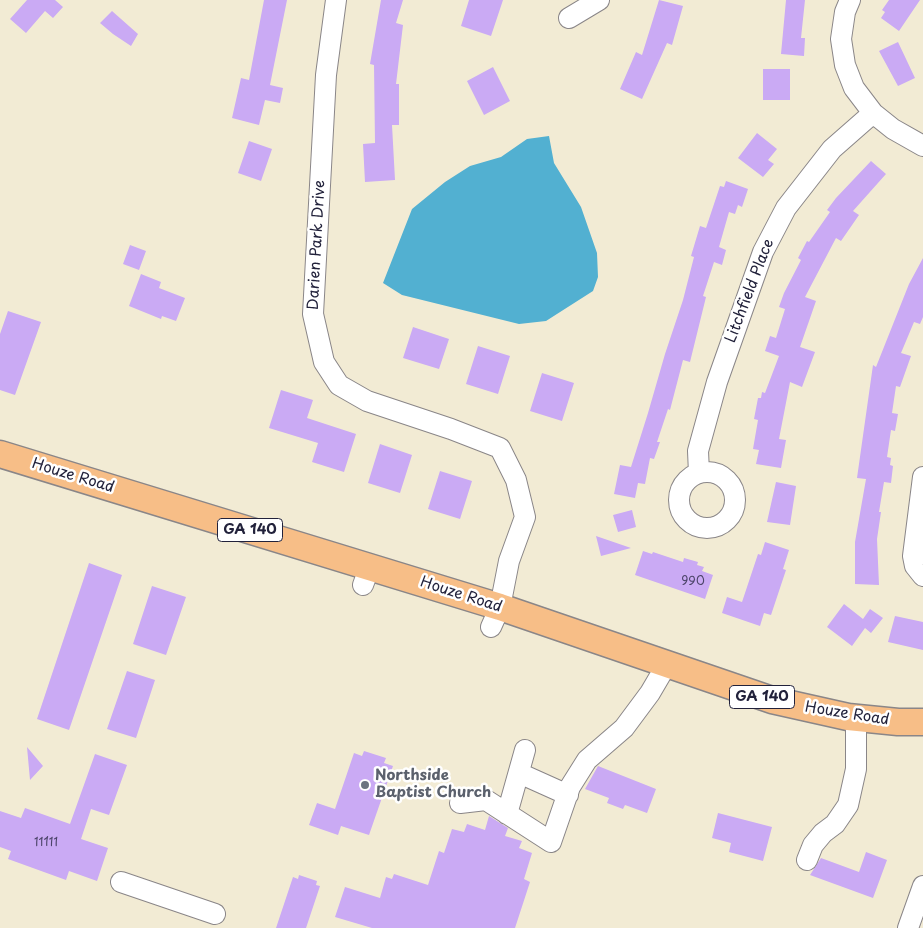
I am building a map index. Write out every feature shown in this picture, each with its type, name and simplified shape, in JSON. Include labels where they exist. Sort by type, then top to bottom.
[{"type":"main road","name":"Houze Road","points":[[0,454],[366,576],[495,617],[667,664],[772,700],[856,718],[923,722]]},
{"type":"street","name":"Darien Park Drive","points":[[336,0],[326,75],[313,314],[324,362],[339,386],[367,401],[451,429],[500,448],[516,480],[525,517],[510,561],[495,617]]},
{"type":"street","points":[[569,18],[599,0]]},
{"type":"street","points":[[850,0],[845,12],[841,39],[845,65],[854,88],[873,113],[893,129],[923,146]]},
{"type":"street","name":"Litchfield Place","points":[[699,473],[698,451],[717,382],[763,252],[786,208],[832,149],[873,113]]},
{"type":"street","points":[[923,477],[913,556],[915,566],[923,576]]},
{"type":"street","points":[[460,803],[486,800],[551,842],[568,795],[587,760],[624,728],[650,693],[667,664]]},
{"type":"street","points":[[808,860],[814,845],[823,833],[835,824],[848,805],[856,769],[856,718]]},
{"type":"street","points":[[507,814],[524,750]]},
{"type":"street","points":[[518,773],[568,795]]},
{"type":"street","points":[[121,882],[215,914]]},
{"type":"street","points":[[908,928],[923,886]]},
{"type":"water","points":[[549,136],[554,163],[581,207],[597,253],[598,277],[593,291],[546,321],[519,324],[402,295],[383,283],[412,209],[445,182],[470,166],[501,157],[527,139]]},
{"type":"building","points":[[27,0],[55,0],[63,7],[53,18],[45,11],[26,33],[10,19]]},
{"type":"building","points":[[264,0],[287,0],[270,85],[283,88],[280,103],[265,100],[259,125],[232,118],[241,78],[249,80]]},
{"type":"building","points":[[381,0],[403,0],[396,23],[403,25],[396,84],[399,84],[399,125],[392,125],[395,180],[365,182],[363,144],[375,143],[374,65],[370,64]]},
{"type":"building","points":[[469,0],[503,0],[491,36],[461,26]]},
{"type":"building","points":[[659,0],[683,6],[672,45],[667,43],[642,99],[620,89],[636,52],[642,55]]},
{"type":"building","points":[[786,0],[805,0],[801,38],[805,38],[804,56],[781,54]]},
{"type":"building","points":[[889,0],[920,0],[899,31],[881,18],[885,12],[882,10]]},
{"type":"building","points":[[112,11],[138,34],[131,46],[100,23]]},
{"type":"building","points":[[898,42],[915,78],[898,86],[879,51]]},
{"type":"building","points":[[493,67],[510,101],[484,115],[467,81]]},
{"type":"building","points":[[763,69],[790,69],[790,100],[763,100]]},
{"type":"building","points":[[757,133],[777,149],[768,160],[774,164],[763,177],[738,158]]},
{"type":"building","points":[[249,141],[272,149],[261,181],[238,173]]},
{"type":"building","points":[[871,161],[886,174],[853,211],[859,215],[841,241],[836,238],[805,297],[816,301],[800,347],[815,352],[802,387],[790,382],[779,439],[786,440],[781,468],[756,464],[759,450],[753,449],[758,420],[754,419],[758,398],[761,398],[762,392],[765,393],[779,356],[765,351],[770,336],[776,338],[785,309],[779,307],[784,293],[801,260],[798,258],[807,241],[809,242],[830,212],[827,210]]},
{"type":"building","points":[[726,181],[748,189],[742,207],[738,205],[735,214],[729,212],[719,247],[726,250],[722,265],[714,262],[703,296],[706,297],[690,362],[683,360],[670,410],[668,409],[657,442],[660,442],[654,459],[650,458],[645,484],[638,483],[635,498],[614,494],[620,465],[631,467],[683,300],[694,257],[691,256],[700,226],[706,228],[720,186],[724,187]]},
{"type":"building","points":[[130,245],[146,251],[139,270],[123,264]]},
{"type":"building","points":[[923,258],[923,317],[920,324],[914,322],[901,353],[911,356],[900,387],[896,386],[892,413],[898,414],[895,431],[891,430],[887,457],[891,458],[890,465],[893,466],[891,483],[884,482],[879,512],[881,512],[877,539],[879,585],[855,584],[855,542],[866,479],[857,478],[873,365],[876,367],[909,284]]},
{"type":"building","points":[[141,274],[161,282],[159,288],[185,298],[176,321],[162,316],[161,319],[129,306]]},
{"type":"building","points":[[8,311],[41,322],[15,395],[0,390],[0,334]]},
{"type":"building","points":[[413,327],[449,339],[439,369],[403,358]]},
{"type":"building","points":[[478,346],[510,356],[498,394],[466,384]]},
{"type":"building","points":[[542,373],[574,383],[562,421],[530,411]]},
{"type":"building","points":[[281,390],[313,400],[307,418],[356,434],[344,472],[312,462],[318,443],[269,428]]},
{"type":"building","points":[[380,444],[412,455],[400,493],[368,483]]},
{"type":"building","points":[[440,471],[472,481],[460,519],[428,509]]},
{"type":"building","points":[[776,482],[796,486],[790,525],[767,522]]},
{"type":"building","points":[[632,510],[636,527],[618,532],[613,515]]},
{"type":"building","points":[[596,536],[631,548],[601,556]]},
{"type":"building","points":[[765,542],[789,550],[783,569],[786,570],[771,615],[764,613],[760,626],[722,613],[727,597],[742,602],[758,554],[761,555]]},
{"type":"building","points":[[643,551],[652,554],[653,552],[683,562],[684,558],[698,562],[697,565],[704,567],[702,571],[713,575],[705,599],[635,575]]},
{"type":"building","points":[[89,563],[122,575],[69,730],[37,719]]},
{"type":"building","points":[[152,586],[186,597],[166,655],[133,644]]},
{"type":"building","points":[[844,604],[863,619],[870,609],[883,618],[871,633],[865,628],[852,646],[827,627]]},
{"type":"building","points":[[895,616],[923,622],[923,650],[888,642]]},
{"type":"building","points":[[127,671],[155,680],[136,738],[107,729]]},
{"type":"building","points":[[27,747],[43,766],[30,780]]},
{"type":"building","name":"Northside Baptist Church","points":[[364,751],[386,758],[384,763],[393,766],[369,835],[341,826],[338,835],[309,825],[317,803],[335,809],[354,753],[362,756]]},
{"type":"building","points":[[95,754],[127,765],[109,815],[91,809],[81,839],[108,848],[97,881],[69,871],[66,880],[8,859],[11,851],[0,847],[0,811],[21,818],[25,808],[70,824]]},
{"type":"building","points":[[598,766],[656,789],[647,813],[625,805],[623,809],[607,803],[609,798],[585,789]]},
{"type":"building","points":[[718,813],[772,827],[763,861],[729,852],[731,843],[712,838]]},
{"type":"building","points":[[489,816],[508,828],[505,836],[522,841],[519,848],[532,853],[524,879],[530,882],[515,928],[372,928],[335,917],[345,887],[380,898],[386,877],[392,879],[394,874],[428,885],[439,851],[444,853],[452,829],[464,832],[467,824],[485,830]]},
{"type":"building","points":[[866,852],[887,860],[873,898],[810,875],[821,858],[859,872]]},
{"type":"building","points":[[299,875],[317,881],[316,885],[320,886],[306,928],[276,928],[293,877],[298,879]]},
{"type":"place","name":"Northside Baptist Church","points":[[365,785]]}]
